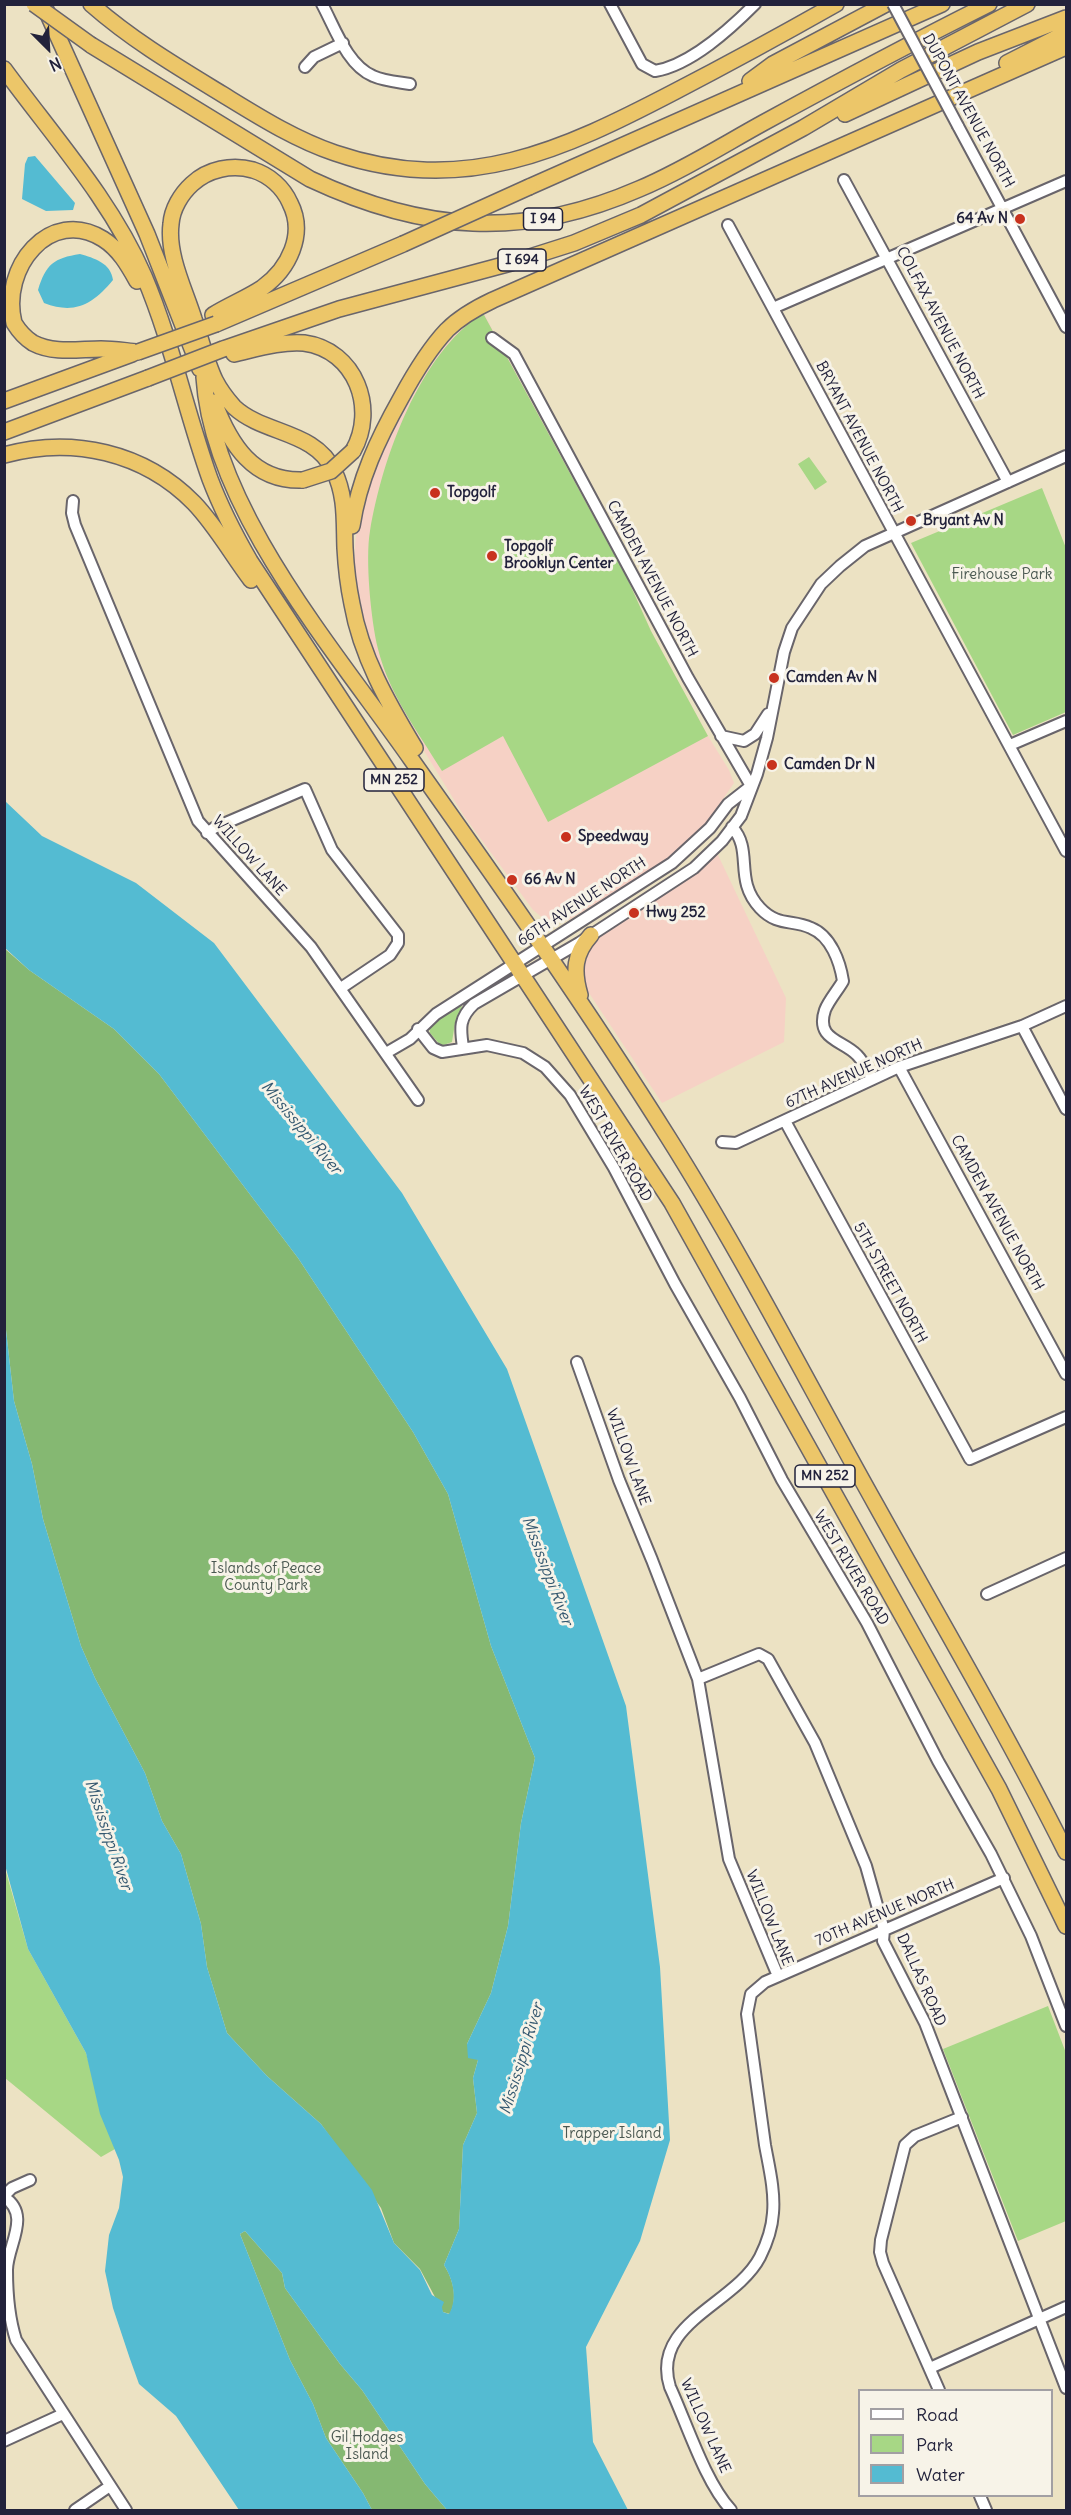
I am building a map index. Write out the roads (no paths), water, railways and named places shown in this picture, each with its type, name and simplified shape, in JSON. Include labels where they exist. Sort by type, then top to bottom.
[{"type":"highway","name":"I 94","points":[[34,4],[91,45],[309,179],[370,204],[416,217],[467,224],[537,220],[572,212],[640,189],[989,4]]},
{"type":"highway","points":[[44,4],[150,239],[227,432],[242,456],[251,465],[268,474],[303,480],[326,474],[353,451],[363,423],[363,399],[354,376],[338,358],[302,343],[225,352]]},
{"type":"highway","points":[[91,4],[151,52],[286,132],[347,156],[401,168],[426,170],[483,167],[549,151],[637,111],[775,39],[836,4]]},
{"type":"highway","points":[[775,39],[791,21],[818,4]]},
{"type":"highway","points":[[731,96],[773,64],[886,4]]},
{"type":"highway","points":[[832,52],[923,4]]},
{"type":"highway","points":[[215,320],[403,244],[942,4]]},
{"type":"highway","name":"I 694","points":[[4,432],[339,309],[511,263],[574,243],[641,215],[803,128],[901,70],[1027,4]]},
{"type":"highway","points":[[803,128],[849,112],[978,52],[1066,18]]},
{"type":"highway","points":[[816,157],[1066,33]]},
{"type":"highway","points":[[350,595],[351,529],[358,495],[368,464],[385,426],[418,368],[447,330],[465,316],[492,300],[1066,47]]},
{"type":"highway","points":[[4,69],[102,202],[133,253],[157,310],[211,481],[232,530],[256,571],[351,715]]},
{"type":"highway","points":[[4,401],[192,333],[215,320],[268,283],[286,262],[295,243],[296,221],[287,196],[272,180],[255,170],[222,168],[209,172],[192,184],[178,201],[172,216],[172,248],[211,371],[222,392],[244,414],[311,444],[325,456],[333,468],[345,502],[346,562],[350,595],[360,637],[375,674],[464,834]]},
{"type":"highway","points":[[138,352],[104,349],[65,350],[32,342],[17,327],[5,302],[8,277],[18,256],[36,241],[59,231],[85,231],[109,244],[124,260],[143,292],[185,398]]},
{"type":"highway","points":[[204,377],[206,406],[222,453],[244,507],[263,543],[317,627],[464,834]]},
{"type":"highway","points":[[4,455],[49,446],[94,449],[134,462],[172,484],[208,520],[351,715]]},
{"type":"highway","name":"MN 252","points":[[351,715],[628,1132],[692,1236],[999,1789],[1064,1916]]},
{"type":"highway","name":"MN 252","points":[[464,834],[585,1009],[662,1127],[715,1214],[1066,1852]]},
{"type":"highway","points":[[585,1009],[576,980],[575,964],[581,946],[591,935]]},
{"type":"street","points":[[322,4],[343,43],[362,70],[374,77],[410,84]]},
{"type":"street","points":[[610,4],[642,64],[655,71],[673,65],[723,34],[753,5]]},
{"type":"street","name":"DUPONT AVENUE NORTH","points":[[893,4],[1066,327]]},
{"type":"street","points":[[305,67],[314,57],[343,43]]},
{"type":"street","name":"COLFAX AVENUE NORTH","points":[[844,180],[1008,482]]},
{"type":"street","points":[[773,308],[1066,181]]},
{"type":"street","name":"BRYANT AVENUE NORTH","points":[[728,225],[1066,851]]},
{"type":"street","name":"CAMDEN AVENUE NORTH","points":[[492,338],[514,354],[721,736],[751,786]]},
{"type":"street","name":"66TH AVENUE NORTH","points":[[546,952],[591,935],[694,868],[722,841],[741,816],[762,757],[783,652],[792,628],[821,584],[865,546],[1066,456]]},
{"type":"street","name":"WILLOW LANE","points":[[74,501],[72,513],[75,525],[198,821],[311,947],[418,1100]]},
{"type":"street","points":[[721,736],[744,741],[755,734],[772,706]]},
{"type":"street","points":[[1010,745],[1066,721]]},
{"type":"street","name":"66TH AVENUE NORTH","points":[[386,1053],[410,1039],[436,1014],[546,952],[672,863],[710,828],[728,804],[751,786]]},
{"type":"street","points":[[207,833],[305,789],[332,850],[398,935],[398,943],[390,955],[341,988]]},
{"type":"street","points":[[732,827],[742,844],[745,883],[760,908],[784,924],[812,928],[830,945],[841,967],[843,981],[826,1008],[823,1021],[828,1035],[834,1042],[844,1045],[857,1054],[872,1079]]},
{"type":"street","name":"66TH AVENUE NORTH","points":[[463,1047],[460,1022],[464,1014],[519,969]]},
{"type":"street","name":"67TH AVENUE NORTH","points":[[722,1142],[736,1143],[899,1067],[1022,1026],[1066,1006]]},
{"type":"street","points":[[1022,1026],[1066,1109]]},
{"type":"street","points":[[418,1029],[437,1050],[446,1051],[463,1047]]},
{"type":"street","name":"WEST RIVER ROAD","points":[[463,1047],[487,1045],[514,1050],[534,1059],[553,1074],[570,1095],[614,1167],[782,1480],[867,1623],[938,1761],[1004,1878],[1045,1968],[1066,2026]]},
{"type":"street","name":"CAMDEN AVENUE NORTH","points":[[899,1067],[1066,1374]]},
{"type":"street","name":"5TH STREET NORTH","points":[[785,1121],[970,1459],[1066,1417]]},
{"type":"street","name":"WILLOW LANE","points":[[577,1362],[619,1480],[698,1679],[729,1859],[778,1976],[765,1982],[751,1994],[747,2014],[772,2194],[771,2228],[758,2260],[748,2274],[684,2329],[669,2349],[667,2362],[670,2387],[700,2456],[731,2511]]},
{"type":"street","points":[[987,1594],[1066,1558]]},
{"type":"street","name":"DALLAS ROAD","points":[[698,1679],[759,1654],[768,1659],[815,1743],[866,1866],[884,1930],[883,1941],[925,2023],[1066,2388]]},
{"type":"street","points":[[1048,1816],[1066,1841]]},
{"type":"street","name":"70TH AVENUE NORTH","points":[[778,1976],[1004,1878]]},
{"type":"street","points":[[938,2389],[883,2262],[880,2240],[904,2145],[915,2136],[962,2117]]},
{"type":"street","points":[[30,2180],[12,2188],[4,2197],[13,2205],[17,2219],[17,2234],[10,2251],[7,2269],[8,2329],[126,2511]]},
{"type":"street","points":[[930,2368],[1066,2307]]},
{"type":"street","points":[[4,2441],[63,2415]]},
{"type":"street","points":[[75,2511],[110,2486]]},
{"type":"street","points":[[980,2497],[986,2511]]},
{"type":"water","points":[[35,156],[75,203],[73,210],[46,211],[22,199],[25,164],[28,157]]},
{"type":"water","points":[[80,254],[105,265],[112,274],[113,280],[91,301],[83,305],[65,308],[44,303],[38,290],[48,268],[57,260]]},
{"type":"water","name":"Mississippi River","points":[[5,801],[42,836],[136,883],[214,943],[402,1193],[507,1369],[626,1706],[660,1967],[670,2140],[640,2241],[586,2347],[593,2442],[628,2510],[447,2510],[425,2484],[362,2390],[340,2364],[285,2288],[282,2273],[245,2231],[240,2234],[290,2360],[313,2404],[326,2438],[372,2510],[239,2510],[176,2416],[139,2384],[113,2308],[105,2271],[109,2235],[119,2208],[123,2177],[119,2160],[100,2114],[86,2053],[28,1949],[5,1865],[5,1321],[14,1401],[32,1464],[43,1519],[81,1646],[95,1678],[145,1773],[162,1821],[181,1854],[201,1924],[207,1967],[227,2033],[267,2076],[321,2124],[372,2190],[394,2243],[420,2270],[432,2295],[444,2302],[443,2312],[449,2314],[454,2296],[450,2276],[444,2265],[459,2229],[463,2145],[477,2113],[473,2078],[478,2060],[468,2058],[467,2044],[491,1993],[508,1926],[521,1823],[535,1758],[491,1646],[448,1494],[413,1432],[298,1258],[159,1074],[114,1029],[29,970],[5,948]]},
{"type":"place","name":"64 Av N","points":[[1020,219]]},
{"type":"place","name":"Topgolf","points":[[435,493]]},
{"type":"place","name":"Bryant Av N","points":[[911,521]]},
{"type":"place","name":"Topgolf Brooklyn Center","points":[[492,556]]},
{"type":"place","name":"Camden Av N","points":[[774,678]]},
{"type":"place","name":"Camden Dr N","points":[[772,765]]},
{"type":"place","name":"Speedway","points":[[566,837]]},
{"type":"place","name":"66 Av N","points":[[512,880]]},
{"type":"place","name":"Hwy 252","points":[[634,913]]},
{"type":"park label","name":"Firehouse Park","points":[[1002,575]]},
{"type":"park label","name":"Islands of Peace County Park","points":[[266,1578]]},
{"type":"park label","name":"Trapper Island","points":[[612,2134]]},
{"type":"park label","name":"Gil Hodges Island","points":[[367,2446]]}]
